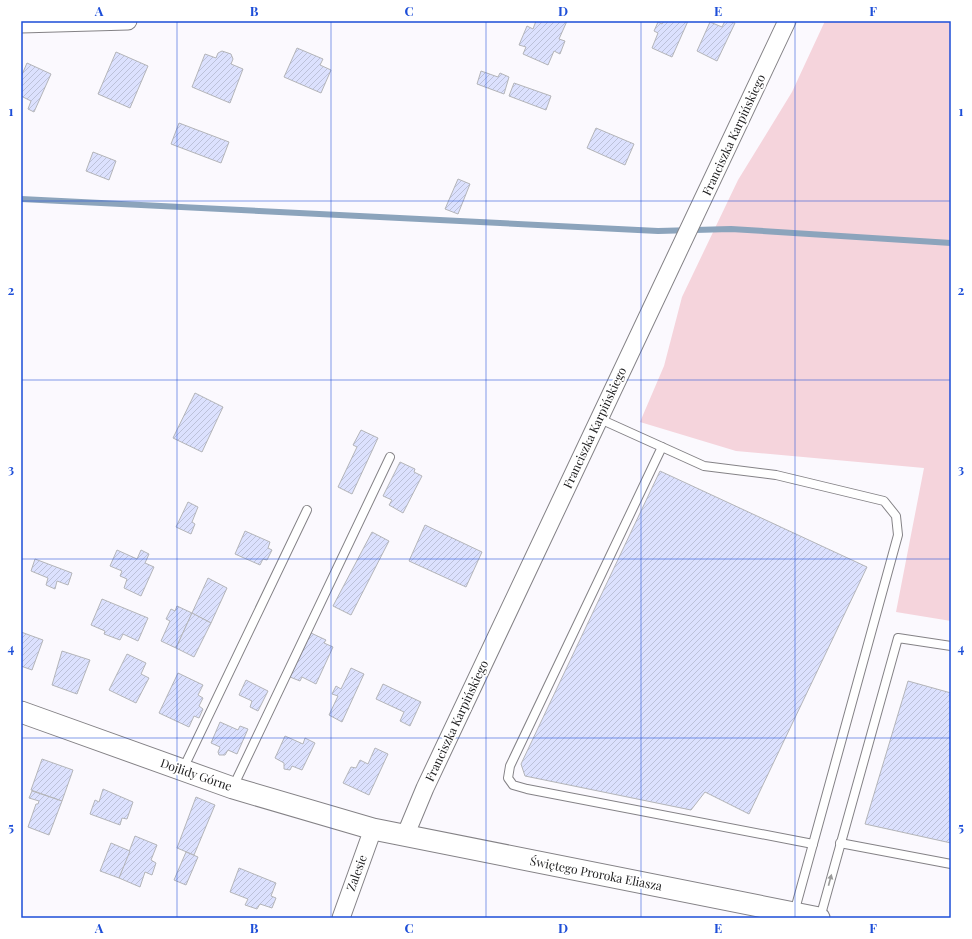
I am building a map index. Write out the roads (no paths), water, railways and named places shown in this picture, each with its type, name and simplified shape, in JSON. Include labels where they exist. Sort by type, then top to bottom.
[{"type":"street","points":[[29,23],[128,21]]},
{"type":"street","name":"Franciszka Karpińskiego","points":[[405,836],[428,781],[669,274],[787,21]]},
{"type":"street","name":"Dojlidy Górne","points":[[21,712],[233,788],[373,829]]},
{"type":"street","name":"Świętego Proroka Eliasza","points":[[373,829],[819,918]]},
{"type":"street","name":"Zalesie","points":[[341,918],[373,829]]},
{"type":"lane","points":[[600,419],[704,466],[776,475],[884,501],[896,516],[898,535],[794,914]]},
{"type":"lane","points":[[662,447],[510,766],[508,778],[513,785],[813,844]]},
{"type":"lane","points":[[233,788],[390,457]]},
{"type":"lane","points":[[183,770],[307,510]]},
{"type":"lane","points":[[819,918],[898,638],[951,646]]},
{"type":"lane","points":[[840,843],[951,864]]},
{"type":"waterway","points":[[21,199],[658,231],[731,229],[951,243]]}]
